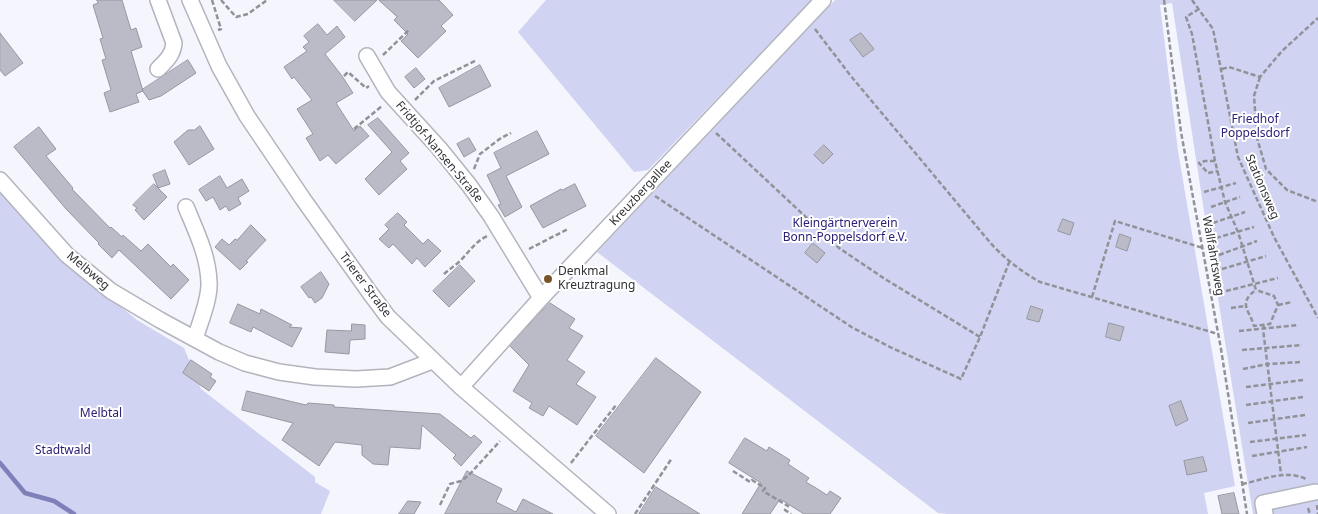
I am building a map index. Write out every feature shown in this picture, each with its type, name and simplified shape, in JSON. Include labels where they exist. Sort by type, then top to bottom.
[{"type":"street","points":[[158,0],[174,43],[174,50],[158,69]]},
{"type":"street","name":"Trierer Straße","points":[[190,0],[219,66],[260,137],[388,317],[461,387],[608,514]]},
{"type":"street","name":"Kreuzbergallee","points":[[461,387],[541,298],[820,3]]},
{"type":"street","name":"Fridtjof-Nansen-Straße","points":[[373,66],[392,97],[469,184],[500,230],[541,298]]},
{"type":"street","name":"Melbweg","points":[[0,180],[67,255],[111,291],[219,352],[245,363],[278,372],[315,377],[356,379],[390,377],[432,360]]},
{"type":"street","points":[[186,207],[203,248],[209,282],[204,312],[195,339]]},
{"type":"street","points":[[1265,514],[1263,503],[1311,486]]},
{"type":"path","points":[[220,0],[236,17],[248,14],[267,0]]},
{"type":"path","name":"Wallfahrtsweg","points":[[1164,0],[1181,132],[1218,334],[1247,514]]},
{"type":"path","name":"Stationsweg","points":[[1192,0],[1213,29],[1238,157],[1274,237],[1318,318]]},
{"type":"path","points":[[820,3],[811,24],[942,187],[995,248],[1030,277],[1040,282],[1218,334]]},
{"type":"path","points":[[1199,9],[1186,17],[1192,34],[1215,161],[1225,202],[1238,232],[1256,290],[1274,296],[1278,305],[1270,324],[1264,327],[1254,326],[1245,306],[1250,294],[1256,290]]},
{"type":"path","points":[[1318,18],[1282,51],[1260,77],[1254,96],[1258,138],[1266,169],[1287,190],[1318,202]]},
{"type":"path","points":[[344,76],[348,72],[366,88],[373,66],[409,30]]},
{"type":"path","points":[[405,110],[434,81],[477,60]]},
{"type":"path","points":[[1222,69],[1229,67],[1260,77]]},
{"type":"path","points":[[354,129],[392,97]]},
{"type":"path","points":[[708,123],[712,130],[839,248],[980,338]]},
{"type":"path","points":[[469,184],[480,154],[511,133]]},
{"type":"path","points":[[1215,161],[1205,160],[1199,163],[1208,173],[1218,171]]},
{"type":"path","points":[[1204,192],[1236,183]]},
{"type":"path","points":[[646,188],[657,198],[853,328],[961,379],[980,338],[1010,260]]},
{"type":"path","points":[[1211,207],[1240,197]]},
{"type":"path","points":[[1213,222],[1245,212]]},
{"type":"path","points":[[1092,297],[1114,222],[1203,248]]},
{"type":"path","points":[[1216,238],[1254,227]]},
{"type":"path","points":[[516,256],[568,229]]},
{"type":"path","points":[[444,274],[462,259],[474,245],[500,230]]},
{"type":"path","points":[[1219,255],[1257,241]]},
{"type":"path","points":[[1222,269],[1266,256]]},
{"type":"path","points":[[1226,291],[1278,278]]},
{"type":"path","points":[[1278,305],[1292,302]]},
{"type":"path","points":[[1231,308],[1245,306]]},
{"type":"path","points":[[1239,331],[1298,325]]},
{"type":"path","points":[[1264,327],[1273,419],[1281,474]]},
{"type":"path","points":[[1242,350],[1302,345]]},
{"type":"path","points":[[1243,369],[1268,364],[1302,362]]},
{"type":"path","points":[[1246,387],[1303,380]]},
{"type":"path","points":[[1246,405],[1303,396]]},
{"type":"path","points":[[562,474],[616,405]]},
{"type":"path","points":[[1248,423],[1304,415]]},
{"type":"path","points":[[1250,442],[1306,434]]},
{"type":"path","points":[[440,505],[450,484],[461,481],[469,475],[496,445]]},
{"type":"path","points":[[1252,456],[1306,447]]},
{"type":"path","points":[[635,514],[672,458]]},
{"type":"path","points":[[733,471],[750,482],[752,480],[765,488],[763,491],[788,506],[782,514]]},
{"type":"path","points":[[1242,484],[1281,474],[1300,476],[1311,486]]},
{"type":"path","points":[[785,510],[791,514]]},
{"type":"green space","points":[[546,0],[812,0],[648,170],[634,172],[518,32]]},
{"type":"green space","points":[[835,0],[1318,0],[1318,514],[1253,514],[1172,3],[1160,5],[1178,151],[1235,486],[1204,493],[1208,514],[938,513],[597,252]]},
{"type":"green space","name":"Stadtwald","points":[[0,187],[53,251],[137,320],[184,348],[201,389],[315,477],[315,482],[330,491],[321,514],[0,514]]},
{"type":"building","points":[[97,0],[122,0],[131,30],[136,28],[142,47],[131,51],[143,91],[136,94],[139,102],[110,112],[104,93],[111,90],[102,60],[106,59],[100,39],[103,38],[93,5],[98,3]]},
{"type":"building","points":[[334,0],[377,0],[355,21]]},
{"type":"building","points":[[379,0],[439,0],[453,15],[441,26],[446,31],[418,58],[401,41],[408,34],[394,20],[397,17]]},
{"type":"building","points":[[318,24],[327,35],[337,26],[345,37],[325,54],[353,93],[336,103],[354,131],[360,126],[369,136],[336,164],[328,155],[320,161],[306,138],[313,134],[297,109],[312,100],[294,77],[292,79],[284,67],[307,51],[303,47],[309,42],[304,36]]},
{"type":"building","points":[[0,33],[23,63],[5,76],[0,70]]},
{"type":"building","points":[[861,33],[874,49],[863,57],[850,40]]},
{"type":"building","points":[[188,60],[196,73],[161,96],[149,100],[142,90]]},
{"type":"building","points":[[480,65],[491,86],[449,107],[439,88]]},
{"type":"building","points":[[416,68],[425,79],[414,88],[405,77]]},
{"type":"building","points":[[378,118],[409,153],[400,161],[407,169],[379,195],[365,179],[392,152],[368,125]]},
{"type":"building","points":[[200,126],[214,149],[189,165],[174,142],[188,130],[194,130]]},
{"type":"building","points":[[39,127],[56,149],[46,156],[72,189],[110,228],[122,237],[123,235],[141,251],[148,244],[171,267],[173,264],[189,280],[171,299],[119,250],[112,258],[66,209],[14,147]]},
{"type":"building","points":[[537,131],[549,154],[506,176],[522,207],[505,217],[498,205],[501,204],[487,175],[501,168],[494,153]]},
{"type":"building","points":[[469,138],[476,150],[464,157],[457,144]]},
{"type":"building","points":[[824,145],[833,154],[823,164],[814,155]]},
{"type":"building","points":[[165,170],[170,184],[158,188],[153,175]]},
{"type":"building","points":[[220,176],[227,188],[242,179],[249,191],[238,198],[241,204],[229,211],[226,206],[220,210],[213,197],[206,201],[199,190]]},
{"type":"building","points":[[154,184],[167,197],[144,220],[133,205]]},
{"type":"building","points":[[575,184],[586,206],[543,228],[530,206],[561,189]]},
{"type":"building","points":[[398,213],[407,222],[404,225],[423,244],[428,239],[441,251],[425,267],[417,258],[412,264],[393,244],[389,248],[379,239],[389,229],[385,225]]},
{"type":"building","points":[[1063,219],[1074,223],[1070,235],[1058,231]]},
{"type":"building","points":[[251,225],[266,240],[240,270],[215,247],[222,239],[229,245],[235,239],[237,240]]},
{"type":"building","points":[[1120,234],[1131,238],[1127,251],[1116,247]]},
{"type":"building","points":[[813,243],[825,253],[817,263],[805,253]]},
{"type":"building","points":[[460,265],[475,281],[449,307],[433,291]]},
{"type":"building","points":[[321,272],[329,284],[322,298],[315,303],[301,287]]},
{"type":"building","points":[[550,303],[575,319],[569,328],[583,336],[567,360],[585,372],[576,384],[596,397],[577,425],[549,406],[543,416],[529,408],[532,403],[513,391],[529,365],[510,346]]},
{"type":"building","points":[[238,304],[260,314],[261,309],[292,325],[289,327],[302,328],[292,347],[253,327],[251,332],[230,323]]},
{"type":"building","points":[[1031,306],[1043,310],[1039,322],[1027,319]]},
{"type":"building","points":[[1109,323],[1124,327],[1120,341],[1106,337]]},
{"type":"building","points":[[352,324],[365,325],[365,339],[350,340],[349,354],[325,352],[327,330],[351,331]]},
{"type":"building","points":[[656,358],[701,392],[644,473],[596,436]]},
{"type":"building","points":[[191,360],[212,374],[210,377],[216,381],[209,391],[183,373]]},
{"type":"building","points":[[247,391],[306,405],[308,403],[334,405],[334,407],[440,414],[471,438],[474,435],[482,442],[461,466],[453,458],[456,455],[422,425],[420,449],[390,447],[388,465],[373,464],[362,455],[362,445],[335,442],[319,466],[282,440],[293,423],[242,410]]},
{"type":"building","points":[[1181,401],[1188,420],[1176,426],[1169,406]]},
{"type":"building","points":[[745,438],[767,451],[769,447],[790,460],[788,464],[809,478],[806,482],[827,495],[830,491],[841,498],[830,514],[804,514],[780,499],[770,514],[742,514],[761,483],[729,463]]},
{"type":"building","points":[[1203,457],[1207,471],[1187,475],[1184,461]]},
{"type":"building","points":[[467,471],[502,489],[496,502],[516,512],[523,499],[553,514],[445,514]]},
{"type":"building","points":[[656,487],[700,514],[639,514]]},
{"type":"building","points":[[1234,493],[1239,514],[1222,514],[1218,496]]},
{"type":"building","points":[[408,501],[421,502],[414,514],[399,514]]},
{"type":"waterway","points":[[0,463],[25,493],[54,501],[74,514]]},
{"type":"place","name":"Denkmal Kreuztragung","points":[[548,279]]},
{"type":"park label","name":"Friedhof Poppelsdorf","points":[[1255,127]]},
{"type":"park label","name":"Kleingärtnerverein Bonn-Poppelsdorf e.V.","points":[[845,231]]},
{"type":"park label","name":"Melbtal","points":[[101,414]]}]
